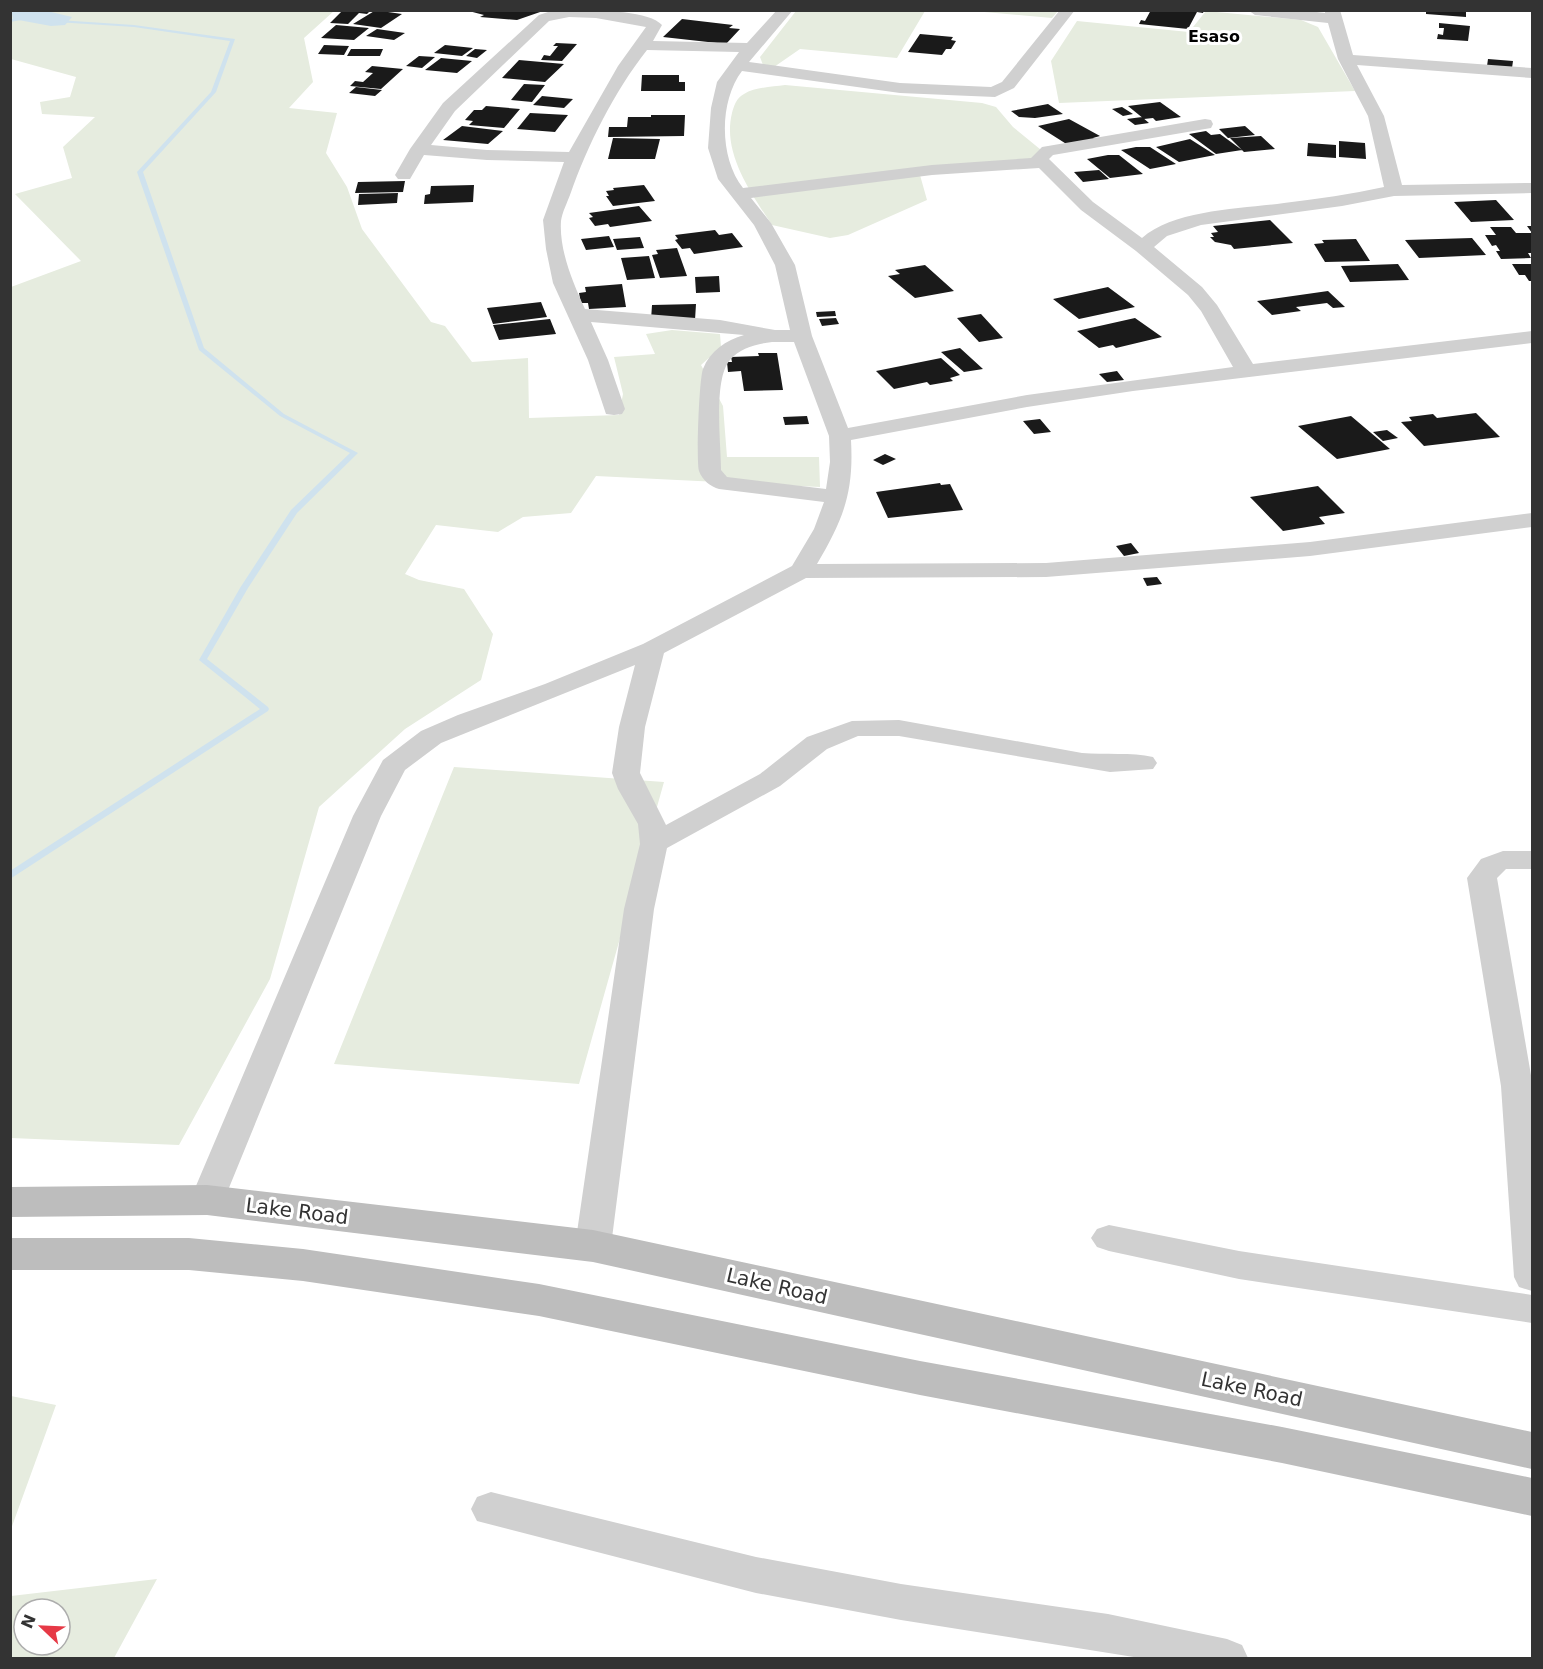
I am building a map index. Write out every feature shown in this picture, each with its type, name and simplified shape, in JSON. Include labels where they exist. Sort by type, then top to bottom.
[{"type":"main road","name":"Lake Road","points":[[10,1202],[207,1200],[593,1246],[1533,1451]]},
{"type":"main road","points":[[10,1254],[189,1254],[303,1265],[539,1300],[920,1378],[1282,1445],[1533,1497]]},
{"type":"street","points":[[786,10],[751,48],[725,82],[720,97],[717,148],[727,179],[762,223],[785,265],[802,336],[840,436],[841,462],[837,497],[826,529],[801,571]]},
{"type":"street","points":[[736,66],[892,87],[973,93],[995,92],[1008,85],[1068,10]]},
{"type":"street","points":[[1255,10],[1333,15],[1346,59],[1376,116],[1394,191]]},
{"type":"street","points":[[404,175],[419,149],[449,107],[544,18],[564,13],[582,13],[648,22],[654,25],[643,45],[626,66],[575,157],[552,220],[555,249],[563,283],[598,360],[614,410]]},
{"type":"street","points":[[643,45],[751,48]]},
{"type":"street","points":[[1346,59],[1533,73]]},
{"type":"street","points":[[1205,124],[1048,151],[1040,157],[1041,163],[1087,206],[1143,247],[1196,291],[1210,309],[1247,372]]},
{"type":"street","points":[[419,149],[487,155],[575,157]]},
{"type":"street","points":[[738,194],[932,170],[1041,163]]},
{"type":"street","points":[[1143,247],[1160,232],[1179,224],[1199,220],[1342,201],[1394,191],[1533,188]]},
{"type":"street","points":[[579,314],[618,320],[736,327],[773,334],[802,336]]},
{"type":"street","points":[[773,334],[726,350],[716,360],[711,373],[710,385],[710,471],[719,482],[727,484],[837,497]]},
{"type":"street","points":[[840,436],[1027,401],[1533,337]]},
{"type":"street","points":[[207,1200],[367,816],[393,766],[414,747],[431,737],[467,721],[554,690],[652,649],[801,571],[1046,570],[1310,549],[1533,520]]},
{"type":"street","points":[[593,1246],[639,909],[654,844],[652,824],[632,789],[626,773],[632,727],[652,649]]},
{"type":"street","points":[[654,844],[770,780],[818,743],[837,734],[866,726],[899,728],[1110,764],[1143,763]]},
{"type":"street","points":[[1533,860],[1495,861],[1489,865],[1482,878],[1516,1086],[1533,1277]]},
{"type":"street","points":[[1109,1238],[1239,1265],[1533,1309]]},
{"type":"street","points":[[491,1509],[756,1575],[901,1602],[1108,1633],[1227,1659]]},
{"type":"shaded area","points":[[10,11],[334,11],[304,38],[313,82],[289,108],[337,113],[326,153],[347,187],[362,229],[431,322],[445,326],[472,362],[528,358],[529,418],[619,415],[623,394],[614,357],[655,354],[646,334],[672,330],[720,334],[721,347],[701,365],[723,406],[727,457],[819,457],[820,487],[596,476],[571,513],[523,517],[498,532],[436,525],[405,574],[419,580],[464,589],[493,634],[481,680],[405,729],[319,807],[270,979],[179,1145],[11,1138],[11,287],[81,261],[15,194],[72,178],[63,147],[95,117],[42,114],[40,102],[70,97],[76,77],[11,59]]},
{"type":"shaded area","points":[[796,11],[925,11],[897,58],[800,49],[774,67],[763,65],[760,57]]},
{"type":"shaded area","points":[[973,11],[1058,11],[1052,18]]},
{"type":"shaded area","points":[[1206,11],[1301,20],[1318,27],[1355,91],[1059,103],[1051,61],[1077,21],[1189,32]]},
{"type":"shaded area","points":[[785,85],[982,103],[996,107],[1013,127],[1046,154],[1034,162],[918,168],[927,200],[848,235],[830,238],[772,225],[740,172],[731,143],[730,128],[732,113],[741,96],[758,89]]},
{"type":"shaded area","points":[[454,767],[664,782],[579,1084],[334,1064]]},
{"type":"shaded area","points":[[10,1396],[56,1405],[11,1529]]},
{"type":"shaded area","points":[[157,1579],[114,1658],[11,1658],[11,1596]]},
{"type":"water","points":[[11,10],[47,11],[72,17],[65,25],[51,26],[13,19]]},
{"type":"building","points":[[343,10],[371,10],[367,14],[359,13],[348,24],[330,23]]},
{"type":"building","points":[[376,10],[402,14],[381,28],[353,24]]},
{"type":"building","points":[[465,10],[543,11],[517,20],[480,17],[484,15]]},
{"type":"building","points":[[1151,10],[1184,12],[1204,10],[1203,13],[1197,12],[1188,29],[1139,24],[1141,20],[1145,21]]},
{"type":"building","points":[[1426,10],[1466,10],[1466,17],[1426,14]]},
{"type":"building","points":[[682,19],[733,25],[729,28],[740,29],[726,44],[663,37]]},
{"type":"building","points":[[1439,23],[1470,26],[1468,41],[1437,39],[1438,34],[1443,35],[1444,28],[1439,28]]},
{"type":"building","points":[[336,25],[369,28],[354,40],[321,38]]},
{"type":"building","points":[[377,29],[405,33],[394,40],[366,36]]},
{"type":"building","points":[[920,34],[953,37],[951,40],[956,41],[951,49],[946,49],[942,55],[908,52]]},
{"type":"building","points":[[556,43],[577,44],[562,61],[541,60],[544,55],[550,56],[558,46],[553,46]]},
{"type":"building","points":[[324,45],[349,46],[344,55],[318,54]]},
{"type":"building","points":[[445,45],[473,48],[462,56],[434,53]]},
{"type":"building","points":[[351,49],[383,49],[380,56],[347,56]]},
{"type":"building","points":[[475,49],[487,50],[477,58],[466,56]]},
{"type":"building","points":[[419,56],[435,57],[422,68],[406,66]]},
{"type":"building","points":[[441,58],[472,61],[457,73],[425,70]]},
{"type":"building","points":[[1488,59],[1513,61],[1512,68],[1487,66]]},
{"type":"building","points":[[519,60],[564,64],[545,82],[502,78]]},
{"type":"building","points":[[372,66],[403,69],[381,89],[350,86],[355,81],[363,82],[373,73],[365,72]]},
{"type":"building","points":[[642,75],[679,75],[679,82],[685,82],[685,91],[641,91]]},
{"type":"building","points":[[524,84],[545,85],[532,102],[511,100]]},
{"type":"building","points":[[356,87],[382,90],[375,96],[349,93]]},
{"type":"building","points":[[542,96],[573,99],[564,108],[533,105]]},
{"type":"building","points":[[1160,102],[1181,117],[1156,121],[1153,118],[1144,119],[1128,106]]},
{"type":"building","points":[[1048,104],[1063,114],[1035,118],[1019,117],[1011,111]]},
{"type":"building","points":[[486,106],[520,109],[504,128],[469,125],[473,121],[465,120],[474,110],[482,110]]},
{"type":"building","points":[[1122,107],[1133,114],[1123,116],[1112,109]]},
{"type":"building","points":[[530,113],[568,115],[555,132],[517,129]]},
{"type":"building","points":[[651,115],[685,115],[684,136],[608,137],[609,127],[627,127],[628,117],[651,117]]},
{"type":"building","points":[[1142,117],[1149,123],[1135,125],[1127,119]]},
{"type":"building","points":[[1069,119],[1100,136],[1093,138],[1098,141],[1068,145],[1038,126]]},
{"type":"building","points":[[462,126],[503,131],[488,144],[443,140]]},
{"type":"building","points":[[1245,126],[1255,135],[1228,138],[1219,129]]},
{"type":"building","points":[[1206,131],[1211,135],[1220,134],[1242,150],[1216,154],[1189,134]]},
{"type":"building","points":[[1261,136],[1275,149],[1244,152],[1230,138]]},
{"type":"building","points":[[613,138],[660,139],[655,159],[608,159]]},
{"type":"building","points":[[1190,139],[1215,155],[1179,162],[1156,147]]},
{"type":"building","points":[[1339,141],[1365,143],[1366,159],[1339,157]]},
{"type":"building","points":[[1308,143],[1336,145],[1336,158],[1307,156]]},
{"type":"building","points":[[1150,147],[1176,164],[1150,169],[1121,150]]},
{"type":"building","points":[[1119,155],[1143,174],[1110,178],[1087,159]]},
{"type":"building","points":[[1099,170],[1109,179],[1083,182],[1074,172]]},
{"type":"building","points":[[405,181],[403,192],[355,193],[358,182]]},
{"type":"building","points":[[474,185],[473,202],[424,204],[425,195],[430,194],[431,186]]},
{"type":"building","points":[[644,185],[655,201],[613,206],[606,196],[609,196],[606,191],[614,190],[613,188]]},
{"type":"building","points":[[398,193],[397,203],[358,205],[359,194]]},
{"type":"building","points":[[1496,200],[1514,220],[1471,222],[1454,202]]},
{"type":"building","points":[[639,206],[652,221],[610,227],[608,224],[595,226],[589,218],[593,217],[589,213]]},
{"type":"building","points":[[1270,220],[1293,243],[1234,249],[1231,245],[1215,242],[1210,237],[1214,237],[1211,233],[1218,232],[1213,226]]},
{"type":"building","points":[[1490,227],[1511,227],[1516,233],[1532,233],[1532,253],[1528,253],[1531,258],[1501,259],[1496,251],[1500,251],[1496,245],[1492,246],[1485,235],[1496,235]]},
{"type":"building","points":[[715,230],[719,235],[732,233],[743,247],[694,254],[690,248],[682,249],[675,240],[678,239],[675,235]]},
{"type":"building","points":[[609,236],[614,247],[586,250],[581,239]]},
{"type":"building","points":[[640,237],[644,248],[617,250],[613,239]]},
{"type":"building","points":[[1472,238],[1486,255],[1419,258],[1405,240]]},
{"type":"building","points":[[1356,239],[1370,261],[1325,262],[1314,244],[1324,243],[1322,240]]},
{"type":"building","points":[[677,248],[687,276],[660,278],[652,255],[658,254],[656,250]]},
{"type":"building","points":[[649,256],[655,278],[627,280],[621,258]]},
{"type":"building","points":[[1398,264],[1409,280],[1350,282],[1341,266]]},
{"type":"building","points":[[1512,264],[1531,264],[1532,281],[1529,281],[1525,275],[1519,275]]},
{"type":"building","points":[[925,265],[954,291],[915,298],[888,276],[900,274],[895,270]]},
{"type":"building","points":[[719,276],[720,292],[696,293],[695,277]]},
{"type":"building","points":[[622,284],[626,307],[589,309],[588,303],[581,303],[579,293],[586,292],[585,287]]},
{"type":"building","points":[[1108,287],[1135,307],[1079,319],[1053,299]]},
{"type":"building","points":[[1328,291],[1345,307],[1333,308],[1327,303],[1296,307],[1301,311],[1272,315],[1257,301]]},
{"type":"building","points":[[541,302],[547,317],[493,324],[487,308]]},
{"type":"building","points":[[696,304],[695,320],[651,320],[652,305]]},
{"type":"building","points":[[835,311],[836,316],[817,317],[816,312]]},
{"type":"building","points":[[981,314],[1003,338],[979,342],[957,318]]},
{"type":"building","points":[[836,318],[839,324],[822,326],[819,319]]},
{"type":"building","points":[[1135,318],[1162,337],[1116,348],[1113,345],[1099,348],[1077,331]]},
{"type":"building","points":[[550,319],[556,334],[499,340],[493,325]]},
{"type":"building","points":[[960,348],[983,369],[964,372],[941,352]]},
{"type":"building","points":[[758,353],[777,353],[783,390],[744,391],[741,371],[728,372],[727,362],[732,362],[731,357],[759,356]]},
{"type":"building","points":[[941,358],[960,375],[950,378],[953,381],[930,385],[927,382],[894,389],[876,371]]},
{"type":"building","points":[[1117,371],[1124,380],[1107,382],[1099,374]]},
{"type":"building","points":[[1476,413],[1500,437],[1424,446],[1401,422],[1412,421],[1409,417],[1433,414],[1437,418]]},
{"type":"building","points":[[807,416],[809,424],[785,425],[783,417]]},
{"type":"building","points":[[1351,416],[1390,449],[1337,459],[1298,426]]},
{"type":"building","points":[[1040,419],[1051,432],[1034,434],[1023,421]]},
{"type":"building","points":[[1387,430],[1398,438],[1383,441],[1373,432]]},
{"type":"building","points":[[885,454],[896,459],[883,465],[873,460]]},
{"type":"building","points":[[940,483],[941,485],[950,484],[963,510],[888,518],[876,492]]},
{"type":"building","points":[[1318,486],[1345,513],[1319,517],[1325,524],[1283,531],[1250,497]]},
{"type":"building","points":[[1131,543],[1139,553],[1124,556],[1116,546]]},
{"type":"building","points":[[1157,577],[1162,584],[1147,586],[1143,578]]},
{"type":"waterway","points":[[10,21],[19,19]]},
{"type":"waterway","points":[[10,876],[265,709],[203,660],[244,588],[294,512],[354,453],[282,415],[201,349],[140,172],[213,92],[233,40],[134,26],[58,21]]},
{"type":"district","name":"Esaso","points":[[1214,36]]}]
